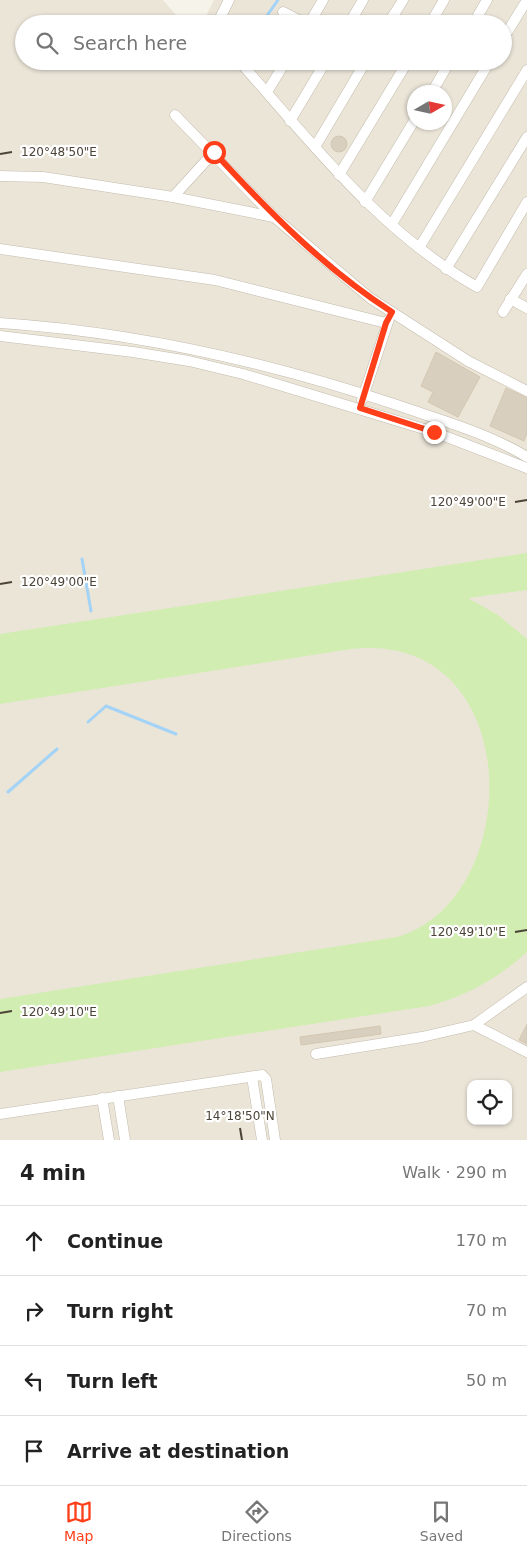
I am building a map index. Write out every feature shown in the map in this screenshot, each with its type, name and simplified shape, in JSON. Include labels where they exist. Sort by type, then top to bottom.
[{"type":"street","points":[[222,15],[229,0]]},
{"type":"street","points":[[313,15],[323,0]]},
{"type":"street","points":[[354,15],[363,0]]},
{"type":"street","points":[[393,15],[402,0]]},
{"type":"street","points":[[435,15],[444,0]]},
{"type":"street","points":[[478,15],[487,0]]},
{"type":"street","points":[[512,24],[527,0]]},
{"type":"street","points":[[283,12],[289,15]]},
{"type":"street","points":[[247,70],[365,202],[446,270],[476,287],[527,202]]},
{"type":"street","points":[[267,92],[280,70]]},
{"type":"street","points":[[290,120],[321,70]]},
{"type":"street","points":[[315,147],[361,70]]},
{"type":"street","points":[[340,175],[403,70]]},
{"type":"street","points":[[436,85],[445,70]]},
{"type":"street","points":[[392,224],[485,70]]},
{"type":"street","points":[[419,248],[527,70]]},
{"type":"street","points":[[175,114],[214,152],[274,218],[370,298],[468,361],[527,391]]},
{"type":"street","points":[[365,202],[409,130]]},
{"type":"street","points":[[446,270],[527,137]]},
{"type":"street","points":[[173,196],[214,152]]},
{"type":"street","points":[[0,176],[43,177],[173,196],[274,218]]},
{"type":"street","points":[[0,248],[215,280],[386,323]]},
{"type":"street","points":[[503,312],[527,274]]},
{"type":"street","points":[[510,299],[527,308]]},
{"type":"street","points":[[360,408],[386,323],[392,312]]},
{"type":"street","points":[[0,323],[135,339],[191,349],[325,381],[437,419],[527,457]]},
{"type":"street","points":[[0,336],[188,361],[360,408],[434,432],[527,468]]},
{"type":"street","points":[[316,1054],[422,1037],[474,1025],[525,991]]},
{"type":"street","points":[[474,1025],[527,1052]]},
{"type":"street","points":[[0,1114],[265,1076],[275,1140]]},
{"type":"street","points":[[252,1077],[262,1140]]},
{"type":"street","points":[[118,1096],[125,1140]]},
{"type":"street","points":[[102,1098],[109,1140]]},
{"type":"shaded area","points":[[0,0],[163,0],[176,15],[15,15],[15,70],[512,70],[512,15],[206,15],[214,0],[527,0],[527,1140],[0,1140]]},
{"type":"green space","points":[[527,553],[527,590],[468,598],[498,615],[527,639],[527,952],[505,970],[481,985],[456,997],[429,1006],[0,1072],[0,999],[397,937],[440,913],[469,873],[486,824],[489,771],[477,721],[451,680],[409,654],[351,649],[0,704],[0,634]]},
{"type":"building","points":[[339,136],[347,144],[339,152],[331,144]]},
{"type":"building","points":[[436,352],[480,377],[458,417],[428,402],[433,392],[421,386]]},
{"type":"building","points":[[506,388],[527,398],[527,433],[524,441],[490,426]]},
{"type":"building","points":[[527,1024],[527,1044],[519,1040]]},
{"type":"building","points":[[380,1026],[381,1034],[301,1045],[300,1037]]},
{"type":"waterway","points":[[267,15],[278,0]]},
{"type":"waterway","points":[[82,559],[91,611]]},
{"type":"waterway","points":[[88,722],[106,706],[176,734]]},
{"type":"waterway","points":[[8,792],[57,749]]},
{"type":"route","points":[[214,152],[274,218],[370,298],[392,312],[386,323],[360,408],[434,432]]}]
